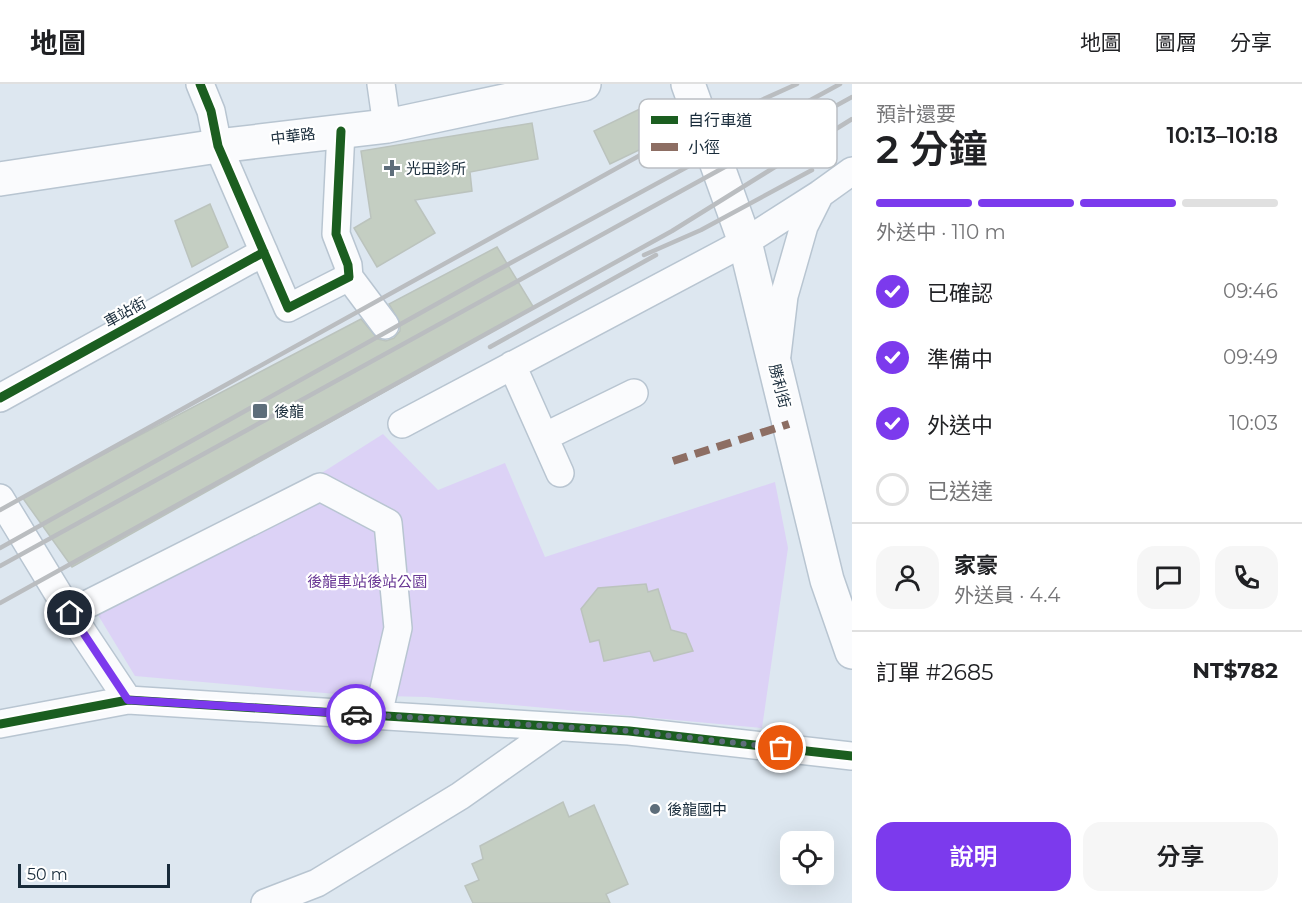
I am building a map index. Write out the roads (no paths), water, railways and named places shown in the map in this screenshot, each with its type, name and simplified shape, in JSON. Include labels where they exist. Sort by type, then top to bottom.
[{"type":"main road","name":"中華路","points":[[0,179],[218,146],[387,126],[584,84]]},
{"type":"main road","name":"勝利街","points":[[688,84],[693,99]]},
{"type":"main road","name":"勝利街","points":[[718,168],[745,242],[827,580],[852,652]]},
{"type":"street","points":[[200,84],[211,111],[218,146],[288,308],[349,277]]},
{"type":"street","points":[[381,84],[387,126]]},
{"type":"street","points":[[341,131],[336,234],[348,265],[349,277],[385,325]]},
{"type":"street","points":[[402,424],[745,242],[852,171]]},
{"type":"street","points":[[776,369],[784,296],[804,226],[820,194]]},
{"type":"street","name":"車站街","points":[[0,398],[264,252]]},
{"type":"street","points":[[512,365],[560,473]]},
{"type":"street","points":[[544,437],[633,393]]},
{"type":"street","points":[[70,613],[320,487],[388,523],[398,628],[378,715]]},
{"type":"street","points":[[0,498],[70,613],[128,700]]},
{"type":"street","points":[[0,723],[128,700],[629,731],[852,756]]},
{"type":"street","points":[[265,903],[317,883],[459,796],[558,727]]},
{"type":"railway","points":[[764,99],[797,84]]},
{"type":"railway","points":[[812,99],[840,84]]},
{"type":"railway","points":[[837,105],[852,97]]},
{"type":"railway","points":[[837,128],[852,119]]},
{"type":"railway","points":[[0,510],[639,156]]},
{"type":"railway","points":[[0,548],[483,278],[685,168]]},
{"type":"railway","points":[[0,566],[723,168]]},
{"type":"railway","points":[[0,603],[672,231],[773,168]]},
{"type":"railway","points":[[644,255],[701,230],[812,170]]},
{"type":"railway","points":[[490,347],[656,255]]},
{"type":"place","name":"光田診所","points":[[392,168]]},
{"type":"place","name":"後龍","points":[[260,411]]},
{"type":"place","name":"後龍國中","points":[[655,809]]},
{"type":"park label","name":"後龍車站後站公園","points":[[367,581]]}]
